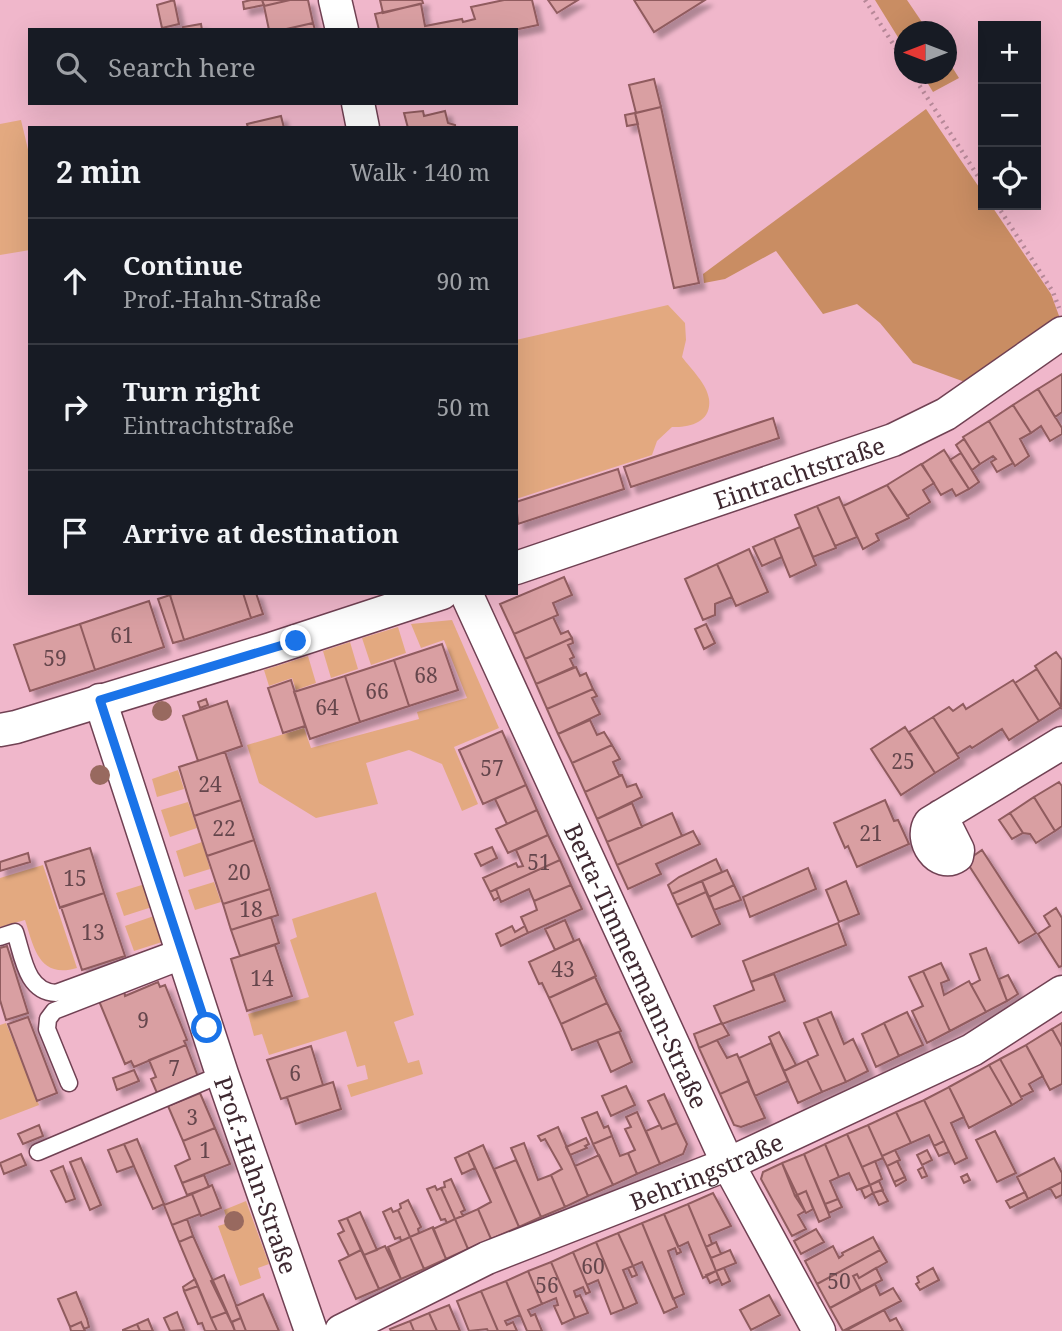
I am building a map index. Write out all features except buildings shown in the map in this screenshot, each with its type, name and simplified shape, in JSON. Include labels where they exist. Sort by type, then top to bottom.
[{"type":"street","points":[[335,0],[342,28]]},
{"type":"street","points":[[358,105],[363,126]]},
{"type":"street","name":"Eintrachtstraße","points":[[518,567],[893,440],[946,414],[1062,333]]},
{"type":"street","points":[[0,730],[271,649],[436,595]]},
{"type":"street","name":"Berta-Timmermann-Straße","points":[[467,595],[728,1164],[819,1331]]},
{"type":"street","name":"Prof.-Hahn-Straße","points":[[100,700],[222,1073],[311,1331]]},
{"type":"street","points":[[941,817],[1062,743]]},
{"type":"street","name":"Behringstraße","points":[[341,1331],[487,1258],[728,1164],[972,1050],[1062,992]]},
{"type":"lane","points":[[0,937],[15,932],[30,978],[37,988],[45,993],[56,993],[183,953]]},
{"type":"lane","points":[[69,1083],[47,1029],[48,1019],[54,1011],[183,953]]},
{"type":"lane","points":[[38,1152],[222,1073]]},
{"type":"path","points":[[865,0],[894,44]]},
{"type":"path","points":[[918,84],[978,176]]},
{"type":"path","points":[[1000,210],[1053,292],[1062,314]]},
{"type":"shaded area","points":[[875,0],[907,0],[921,21],[894,21],[894,31]]},
{"type":"shaded area","points":[[928,84],[948,84],[933,92]]},
{"type":"shaded area","points":[[926,109],[978,186],[978,210],[994,210],[1051,294],[1062,324],[984,389],[913,363],[880,323],[857,304],[823,314],[776,251],[725,279],[704,283],[703,274]]},
{"type":"shaded area","points":[[21,120],[28,150],[28,250],[0,255],[0,124]]},
{"type":"shaded area","points":[[668,305],[685,323],[686,340],[682,357],[708,393],[707,413],[692,425],[672,427],[657,441],[652,455],[518,498],[518,340]]},
{"type":"shaded area","points":[[452,620],[499,728],[454,747],[478,804],[462,811],[442,764],[409,750],[366,763],[378,804],[316,818],[259,783],[247,745],[304,728],[311,748],[419,719],[417,712],[467,698],[444,640],[421,648],[411,624]]},
{"type":"shaded area","points":[[398,627],[406,653],[371,665],[362,638]]},
{"type":"shaded area","points":[[350,642],[358,669],[331,678],[323,651]]},
{"type":"shaded area","points":[[308,656],[316,683],[296,690],[292,678],[269,686],[264,670]]},
{"type":"shaded area","points":[[178,770],[184,789],[157,797],[152,779]]},
{"type":"shaded area","points":[[188,802],[197,828],[170,837],[161,810]]},
{"type":"shaded area","points":[[202,842],[210,869],[184,877],[176,851]]},
{"type":"shaded area","points":[[43,865],[77,968],[64,970],[46,965],[35,950],[25,920],[0,927],[0,878]]},
{"type":"shaded area","points":[[214,882],[221,902],[195,910],[188,890]]},
{"type":"shaded area","points":[[145,884],[152,907],[124,916],[116,893]]},
{"type":"shaded area","points":[[376,892],[414,1015],[394,1022],[408,1063],[419,1060],[423,1074],[351,1097],[347,1085],[368,1079],[365,1065],[357,1067],[346,1031],[269,1055],[262,1034],[254,1036],[248,1014],[309,997],[290,940],[297,937],[292,919]]},
{"type":"shaded area","points":[[154,916],[162,942],[134,951],[125,926]]},
{"type":"shaded area","points":[[6,1023],[39,1105],[0,1120],[0,1025]]},
{"type":"shaded area","points":[[246,1201],[269,1264],[258,1268],[261,1278],[240,1286],[218,1226],[228,1223],[224,1210]]},
{"type":"route","points":[[207,1028],[100,700],[296,641]]}]
